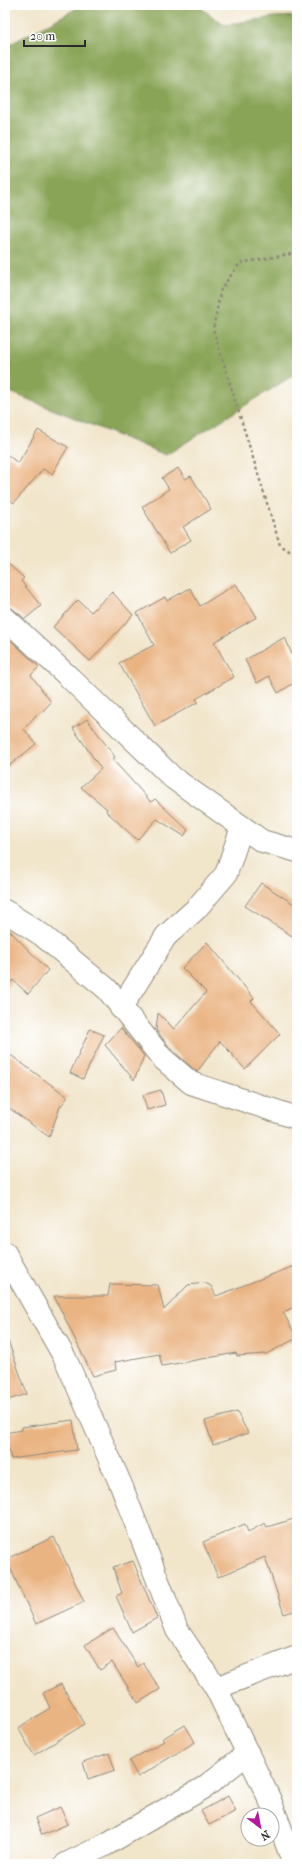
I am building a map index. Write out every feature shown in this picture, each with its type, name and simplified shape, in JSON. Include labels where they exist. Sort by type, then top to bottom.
[{"type":"street","points":[[5,618],[70,678],[173,778],[262,841],[297,851]]},
{"type":"street","points":[[121,1008],[166,936],[196,909],[226,874],[242,827]]},
{"type":"street","points":[[5,911],[54,945],[107,989],[162,1058],[191,1083],[297,1118]]},
{"type":"street","points":[[5,1253],[65,1358],[121,1485],[177,1630],[216,1688],[270,1800],[294,1864]]},
{"type":"street","points":[[216,1688],[297,1657]]},
{"type":"street","points":[[66,1864],[105,1845],[205,1786],[248,1753]]},
{"type":"path","points":[[297,253],[240,263],[221,289],[213,329],[280,545],[297,556]]},
{"type":"green space","points":[[83,5],[197,5],[224,25],[274,17],[297,16],[297,373],[166,455],[5,390],[5,47]]},
{"type":"building","points":[[38,430],[68,447],[52,474],[43,469],[14,503],[5,495],[5,453],[18,463]]},
{"type":"building","points":[[178,468],[185,479],[191,476],[211,509],[183,527],[191,540],[170,553],[142,507],[169,489],[162,478]]},
{"type":"building","points":[[5,561],[24,578],[21,581],[41,606],[25,619],[13,609],[5,606]]},
{"type":"building","points":[[236,584],[257,617],[214,642],[234,677],[196,699],[198,702],[155,726],[119,663],[154,645],[137,613],[165,597],[167,601],[190,588],[200,606]]},
{"type":"building","points":[[112,592],[133,615],[90,661],[53,627],[78,600],[91,612]]},
{"type":"building","points":[[5,635],[39,667],[31,675],[51,702],[43,711],[36,715],[24,729],[36,744],[5,769]]},
{"type":"building","points":[[285,637],[297,667],[297,681],[278,693],[269,676],[257,683],[245,660]]},
{"type":"building","points":[[87,719],[115,757],[112,759],[151,802],[155,799],[188,830],[184,836],[157,819],[137,840],[106,811],[107,809],[81,787],[101,769],[73,728]]},
{"type":"building","points":[[261,883],[297,906],[297,939],[245,906]]},
{"type":"building","points":[[5,926],[48,970],[28,994],[13,980],[5,990]]},
{"type":"building","points":[[207,942],[254,998],[251,1001],[280,1034],[245,1069],[220,1041],[197,1072],[171,1049],[156,1030],[158,1013],[174,1029],[206,992],[182,968]]},
{"type":"building","points":[[121,1028],[144,1056],[134,1080],[105,1045]]},
{"type":"building","points":[[90,1029],[104,1035],[83,1079],[70,1073]]},
{"type":"building","points":[[5,1051],[68,1097],[60,1107],[49,1137],[5,1105]]},
{"type":"building","points":[[161,1090],[165,1105],[147,1110],[143,1095]]},
{"type":"building","points":[[297,1265],[297,1306],[283,1312],[297,1338],[266,1354],[237,1356],[236,1353],[162,1366],[159,1354],[115,1362],[116,1370],[93,1376],[54,1296],[108,1296],[110,1284],[158,1285],[164,1310],[188,1285],[205,1283],[211,1286],[216,1296]]},
{"type":"building","points":[[5,1338],[7,1338],[27,1394],[8,1400],[5,1392]]},
{"type":"building","points":[[237,1412],[248,1433],[213,1445],[205,1421]]},
{"type":"building","points":[[73,1420],[77,1450],[11,1459],[5,1433],[22,1430],[22,1427]]},
{"type":"building","points":[[297,1518],[297,1610],[284,1614],[265,1557],[218,1577],[203,1542],[245,1524],[248,1532],[265,1523],[267,1527]]},
{"type":"building","points":[[54,1537],[84,1602],[36,1624],[6,1559]]},
{"type":"building","points":[[133,1561],[157,1618],[132,1632],[116,1596],[122,1593],[113,1567]]},
{"type":"building","points":[[113,1628],[138,1667],[143,1663],[160,1689],[138,1703],[112,1662],[100,1670],[85,1645]]},
{"type":"building","points":[[61,1684],[85,1724],[34,1755],[18,1728],[50,1708],[43,1693]]},
{"type":"building","points":[[185,1725],[195,1742],[138,1777],[129,1761],[164,1741],[162,1739]]},
{"type":"building","points":[[109,1753],[115,1770],[88,1779],[83,1762]]},
{"type":"building","points":[[228,1796],[236,1811],[209,1825],[201,1811]]},
{"type":"building","points":[[60,1807],[68,1824],[42,1835],[35,1818]]}]
